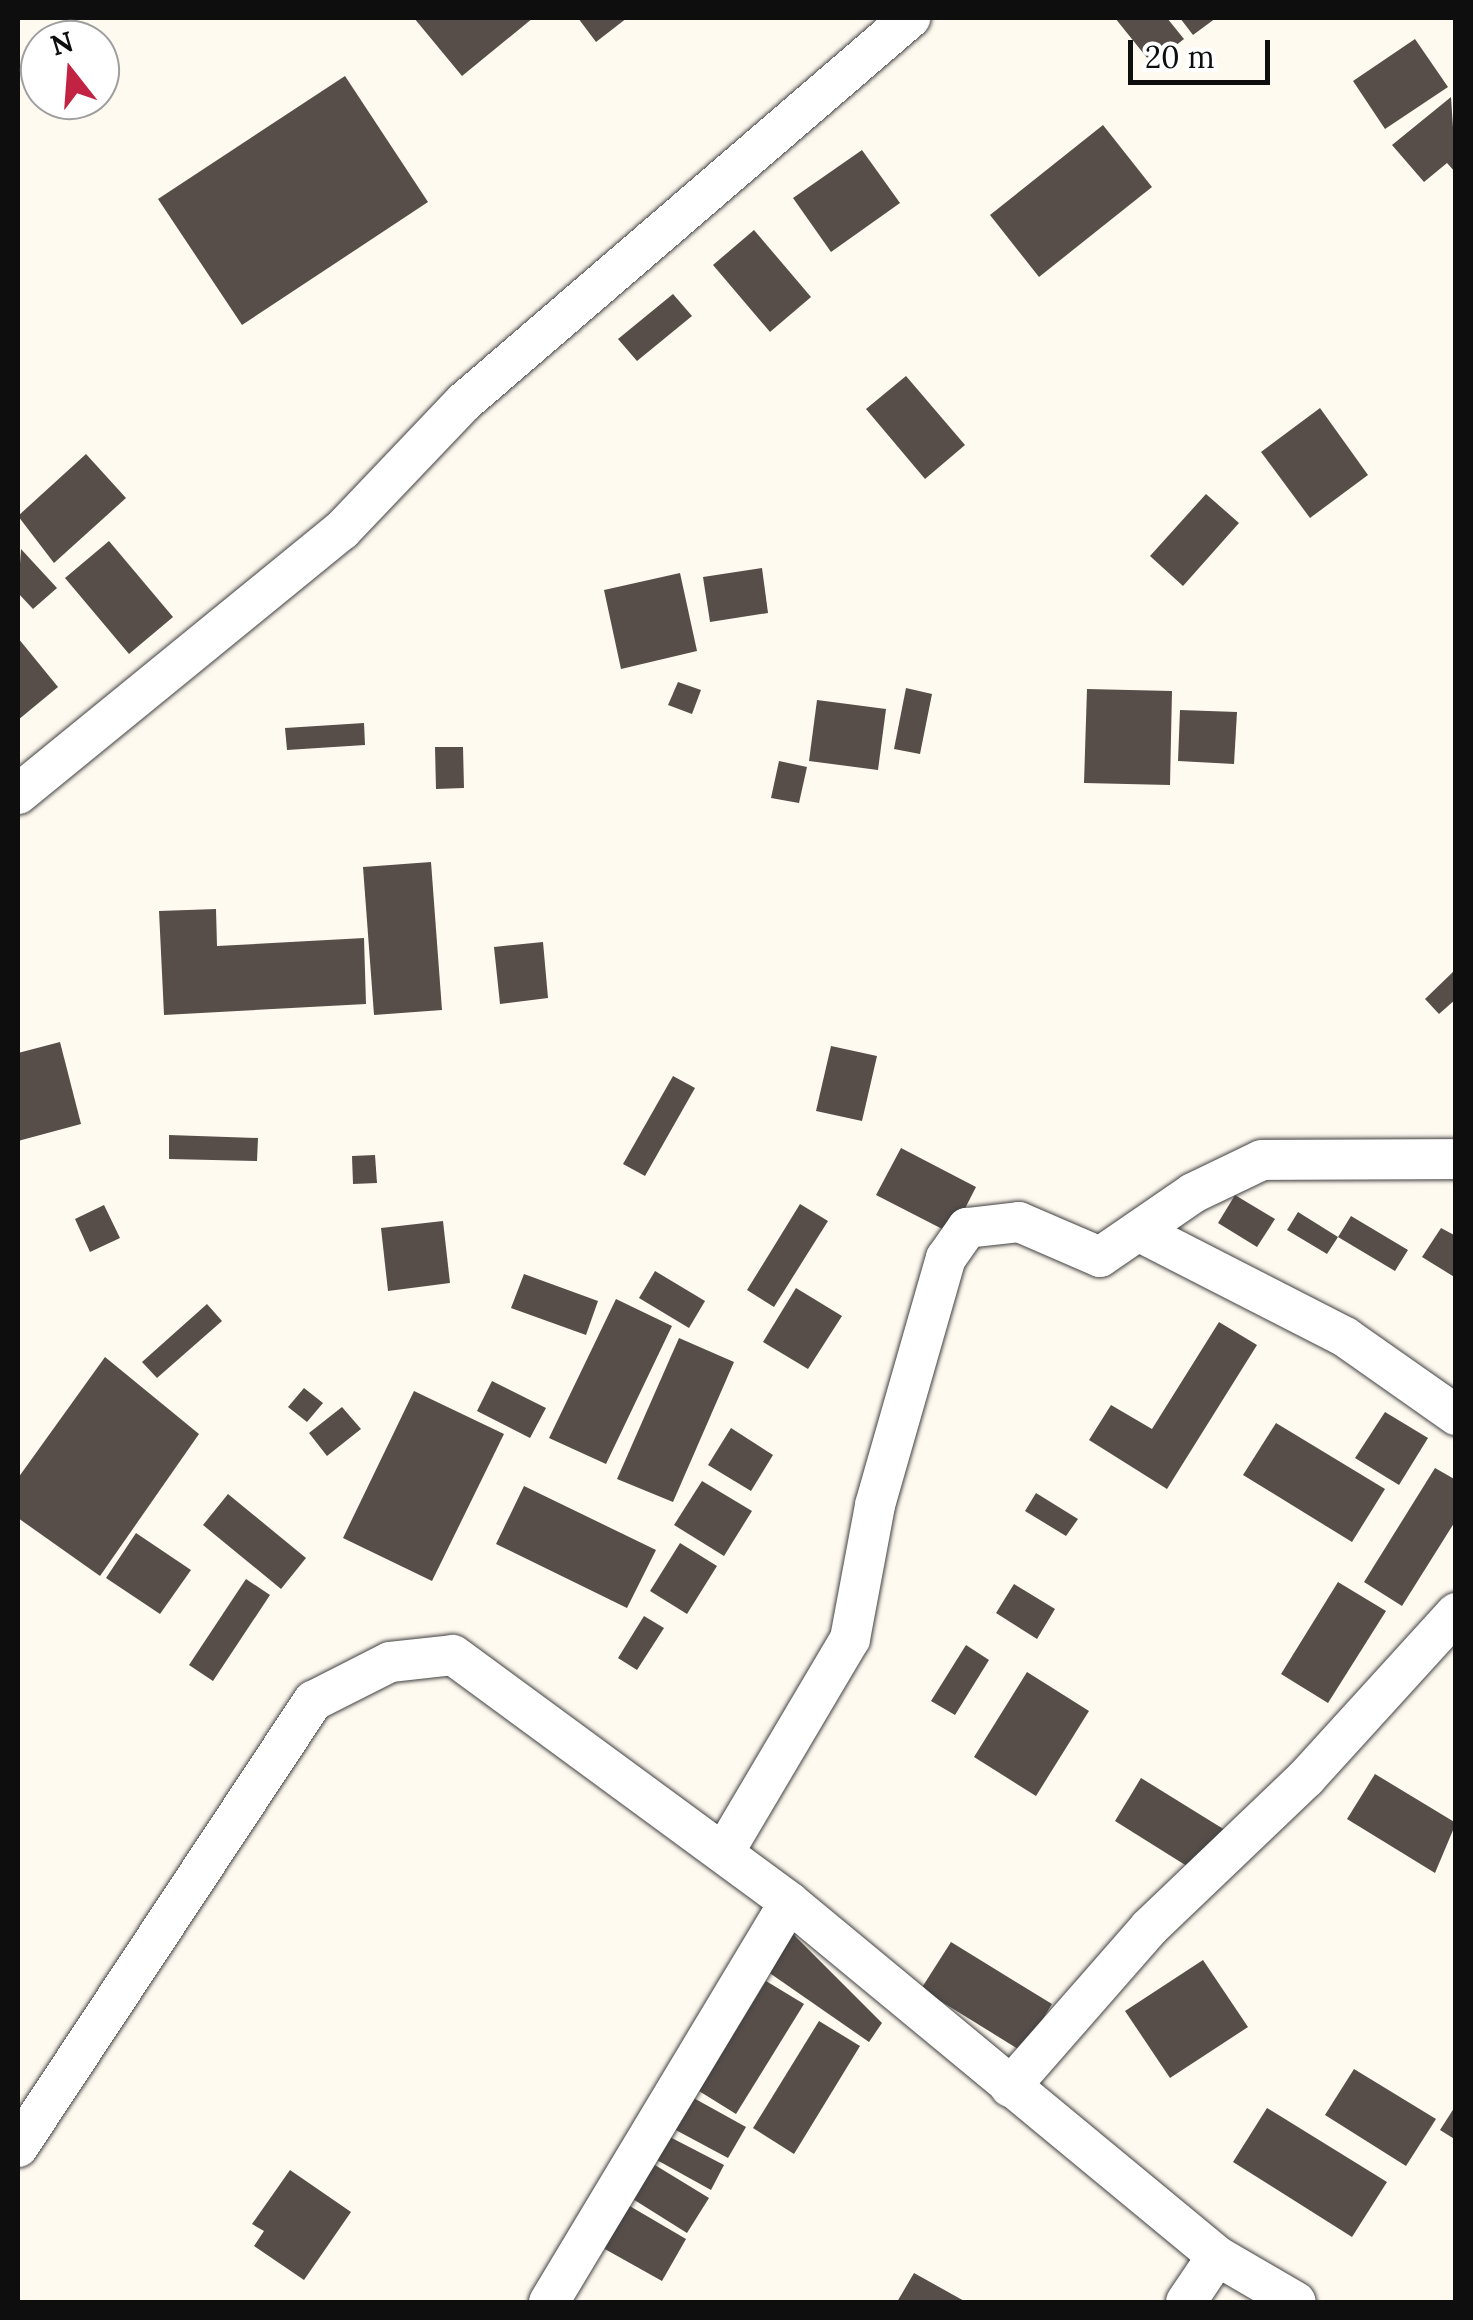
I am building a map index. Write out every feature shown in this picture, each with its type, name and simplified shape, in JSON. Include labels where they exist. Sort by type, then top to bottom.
[{"type":"street","points":[[18,794],[342,530],[464,402],[910,18]]},
{"type":"street","points":[[724,1852],[850,1639],[875,1505],[946,1258],[967,1228],[988,1222],[1019,1222],[1100,1257],[1142,1233],[1193,1193],[1262,1160],[1456,1158]]},
{"type":"street","points":[[1142,1233],[1345,1336],[1456,1415]]},
{"type":"street","points":[[1010,2087],[1149,1928],[1306,1778],[1456,1613]]},
{"type":"street","points":[[18,2147],[313,1701],[351,1678],[453,1654],[789,1902],[1217,2256],[1296,2302]]},
{"type":"street","points":[[549,2302],[789,1902]]},
{"type":"street","points":[[1186,2302],[1217,2256]]},
{"type":"building","points":[[414,18],[533,18],[462,76]]},
{"type":"building","points":[[578,18],[627,18],[596,42]]},
{"type":"building","points":[[1115,18],[1167,18],[1184,39],[1152,64]]},
{"type":"building","points":[[1180,18],[1216,18],[1193,35]]},
{"type":"building","points":[[1415,39],[1448,87],[1385,129],[1353,81]]},
{"type":"building","points":[[345,76],[428,202],[242,325],[158,199]]},
{"type":"building","points":[[1451,97],[1456,173],[1447,163],[1424,182],[1392,145]]},
{"type":"building","points":[[1103,125],[1152,187],[1039,277],[990,215]]},
{"type":"building","points":[[862,150],[900,203],[831,252],[793,198]]},
{"type":"building","points":[[754,230],[811,297],[770,332],[713,265]]},
{"type":"building","points":[[673,294],[692,316],[637,361],[618,339]]},
{"type":"building","points":[[906,376],[965,445],[925,479],[866,409]]},
{"type":"building","points":[[1320,408],[1368,475],[1310,518],[1261,452]]},
{"type":"building","points":[[86,454],[126,498],[54,563],[18,516]]},
{"type":"building","points":[[1206,494],[1239,523],[1183,586],[1150,556]]},
{"type":"building","points":[[109,541],[173,617],[129,654],[65,578]]},
{"type":"building","points":[[21,549],[57,588],[33,609],[18,593]]},
{"type":"building","points":[[762,568],[768,613],[710,622],[703,577]]},
{"type":"building","points":[[680,573],[697,651],[621,669],[604,590]]},
{"type":"building","points":[[18,638],[58,687],[18,720]]},
{"type":"building","points":[[678,682],[701,690],[692,714],[668,705]]},
{"type":"building","points":[[906,688],[932,694],[920,754],[894,749]]},
{"type":"building","points":[[1087,689],[1172,691],[1170,785],[1084,783]]},
{"type":"building","points":[[817,700],[886,709],[878,770],[809,761]]},
{"type":"building","points":[[1180,710],[1237,712],[1234,764],[1178,761]]},
{"type":"building","points":[[364,723],[365,745],[287,750],[285,728]]},
{"type":"building","points":[[435,747],[463,747],[464,788],[436,789]]},
{"type":"building","points":[[779,761],[807,767],[799,803],[771,798]]},
{"type":"building","points":[[431,862],[442,1010],[374,1015],[363,867]]},
{"type":"building","points":[[216,909],[217,946],[364,938],[366,1004],[164,1015],[159,911]]},
{"type":"building","points":[[543,942],[548,998],[500,1004],[494,947]]},
{"type":"building","points":[[1456,969],[1456,999],[1439,1014],[1425,999]]},
{"type":"building","points":[[60,1042],[81,1124],[18,1141],[18,1053]]},
{"type":"building","points":[[831,1046],[877,1056],[862,1121],[816,1111]]},
{"type":"building","points":[[673,1076],[695,1088],[645,1176],[623,1164]]},
{"type":"building","points":[[169,1135],[258,1138],[257,1161],[169,1159]]},
{"type":"building","points":[[901,1148],[976,1187],[952,1234],[876,1195]]},
{"type":"building","points":[[375,1155],[377,1183],[353,1184],[352,1156]]},
{"type":"building","points":[[1235,1195],[1275,1219],[1257,1247],[1218,1223]]},
{"type":"building","points":[[800,1204],[828,1221],[774,1307],[747,1290]]},
{"type":"building","points":[[104,1205],[120,1238],[90,1252],[75,1219]]},
{"type":"building","points":[[1298,1212],[1338,1237],[1327,1254],[1287,1230]]},
{"type":"building","points":[[1351,1216],[1408,1250],[1395,1271],[1338,1237]]},
{"type":"building","points":[[443,1221],[450,1283],[388,1291],[381,1228]]},
{"type":"building","points":[[1441,1228],[1456,1236],[1456,1278],[1422,1257]]},
{"type":"building","points":[[655,1271],[705,1301],[689,1328],[639,1298]]},
{"type":"building","points":[[524,1274],[598,1301],[586,1335],[511,1308]]},
{"type":"building","points":[[796,1288],[842,1316],[808,1369],[763,1342]]},
{"type":"building","points":[[616,1299],[672,1326],[606,1464],[549,1438]]},
{"type":"building","points":[[207,1304],[222,1321],[157,1378],[142,1362]]},
{"type":"building","points":[[1219,1322],[1257,1345],[1167,1489],[1089,1440],[1111,1405],[1152,1429]]},
{"type":"building","points":[[679,1338],[734,1362],[673,1502],[617,1479]]},
{"type":"building","points":[[105,1357],[199,1434],[100,1576],[18,1518],[18,1478]]},
{"type":"building","points":[[492,1381],[546,1408],[530,1438],[477,1411]]},
{"type":"building","points":[[304,1388],[323,1403],[307,1422],[288,1407]]},
{"type":"building","points":[[414,1391],[504,1434],[432,1581],[343,1538]]},
{"type":"building","points":[[342,1407],[361,1429],[327,1456],[309,1433]]},
{"type":"building","points":[[1385,1412],[1428,1438],[1399,1485],[1355,1458]]},
{"type":"building","points":[[1276,1423],[1385,1489],[1352,1542],[1243,1475]]},
{"type":"building","points":[[731,1428],[773,1455],[751,1491],[708,1465]]},
{"type":"building","points":[[1435,1468],[1456,1480],[1456,1520],[1402,1606],[1364,1582]]},
{"type":"building","points":[[702,1481],[752,1511],[724,1556],[674,1525]]},
{"type":"building","points":[[524,1486],[656,1550],[627,1608],[496,1544]]},
{"type":"building","points":[[1036,1493],[1078,1519],[1066,1536],[1025,1511]]},
{"type":"building","points":[[228,1494],[306,1558],[281,1589],[203,1525]]},
{"type":"building","points":[[136,1533],[191,1570],[160,1614],[106,1578]]},
{"type":"building","points":[[680,1543],[717,1566],[687,1614],[650,1591]]},
{"type":"building","points":[[246,1579],[270,1595],[213,1681],[189,1665]]},
{"type":"building","points":[[1338,1582],[1386,1611],[1328,1703],[1281,1674]]},
{"type":"building","points":[[1014,1584],[1055,1609],[1037,1639],[996,1613]]},
{"type":"building","points":[[644,1616],[664,1628],[637,1670],[618,1658]]},
{"type":"building","points":[[966,1645],[989,1660],[955,1715],[931,1701]]},
{"type":"building","points":[[1027,1672],[1089,1711],[1036,1796],[974,1757]]},
{"type":"building","points":[[1375,1774],[1456,1823],[1435,1873],[1347,1819]]},
{"type":"building","points":[[1141,1778],[1225,1830],[1198,1873],[1115,1821]]},
{"type":"building","points":[[789,1930],[882,2023],[869,2042],[761,1967]]},
{"type":"building","points":[[951,1942],[1052,2004],[1023,2052],[921,1989]]},
{"type":"building","points":[[1203,1960],[1248,2027],[1170,2078],[1125,2011]]},
{"type":"building","points":[[766,1981],[804,2004],[736,2114],[699,2091]]},
{"type":"building","points":[[819,2021],[860,2046],[794,2154],[753,2128]]},
{"type":"building","points":[[1354,2069],[1436,2119],[1406,2166],[1325,2115]]},
{"type":"building","points":[[690,2096],[746,2127],[728,2158],[672,2128]]},
{"type":"building","points":[[1456,2105],[1456,2140],[1440,2130]]},
{"type":"building","points":[[1267,2108],[1387,2182],[1352,2237],[1233,2162]]},
{"type":"building","points":[[668,2136],[724,2165],[711,2190],[655,2159]]},
{"type":"building","points":[[650,2162],[709,2198],[687,2233],[628,2196]]},
{"type":"building","points":[[290,2170],[351,2212],[304,2280],[254,2246],[264,2231],[252,2224]]},
{"type":"building","points":[[628,2205],[686,2239],[662,2281],[603,2248]]},
{"type":"building","points":[[914,2273],[966,2302],[897,2302]]}]
